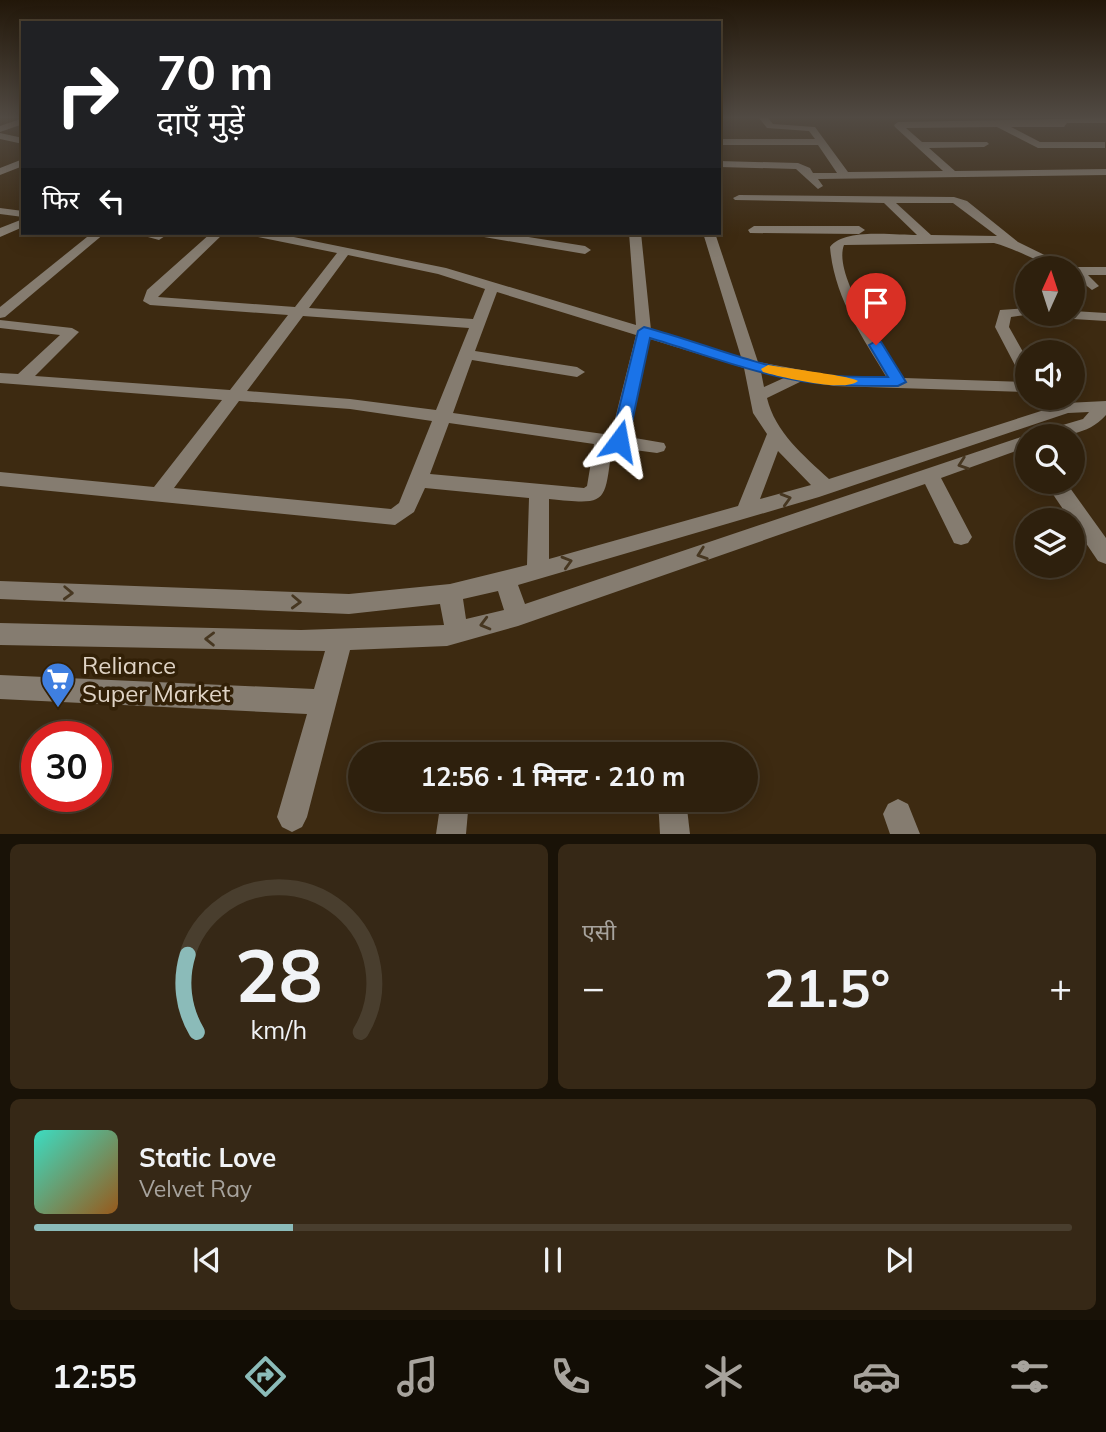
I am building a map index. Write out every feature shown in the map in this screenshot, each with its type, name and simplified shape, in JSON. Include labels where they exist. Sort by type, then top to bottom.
[{"type":"street","points":[[832,157],[845,176]]},
{"type":"street","points":[[931,157],[952,174]]},
{"type":"street","points":[[721,164],[798,166],[812,176],[825,198]]},
{"type":"street","points":[[812,176],[1106,172]]},
{"type":"street","points":[[0,181],[8,175]]},
{"type":"street","points":[[739,198],[959,201],[1016,245],[1040,256]]},
{"type":"street","points":[[886,198],[923,234]]},
{"type":"street","points":[[0,211],[21,214]]},
{"type":"street","points":[[0,233],[21,223]]},
{"type":"street","points":[[754,230],[923,234],[978,238],[1016,245]]},
{"type":"street","points":[[898,382],[854,307],[836,258],[836,247],[840,242],[851,239],[923,234]]},
{"type":"street","points":[[0,314],[97,235]]},
{"type":"street","points":[[152,235],[159,236]]},
{"type":"street","points":[[216,235],[152,293],[150,301],[477,324]]},
{"type":"street","points":[[268,235],[493,285],[751,365],[800,376],[834,381],[1015,387]]},
{"type":"street","points":[[496,235],[584,250]]},
{"type":"street","points":[[418,480],[539,493],[581,496],[593,494],[644,331],[635,235]]},
{"type":"street","points":[[710,235],[751,365],[762,413],[789,453],[825,487]]},
{"type":"street","points":[[159,494],[345,251]]},
{"type":"street","points":[[1085,270],[1106,271]]},
{"type":"street","points":[[1085,281],[1092,286]]},
{"type":"street","points":[[0,479],[383,518],[402,513],[418,480],[493,285]]},
{"type":"street","points":[[1015,313],[1005,313],[1002,327],[1015,351]]},
{"type":"street","points":[[1085,316],[1106,317]]},
{"type":"street","points":[[0,324],[72,332],[21,380]]},
{"type":"street","points":[[466,354],[578,372]]},
{"type":"street","points":[[758,396],[800,376]]},
{"type":"street","points":[[0,379],[350,404],[657,447]]},
{"type":"street","points":[[1085,397],[1106,405]]},
{"type":"street","points":[[1085,424],[1097,418],[1106,405]]},
{"type":"street","points":[[0,590],[349,604],[450,593],[505,580],[825,487],[1066,408],[1106,405]]},
{"type":"street","points":[[747,510],[775,436]]},
{"type":"street","points":[[0,634],[302,641],[447,635],[519,616],[1015,446]]},
{"type":"street","points":[[930,475],[961,537]]},
{"type":"street","points":[[538,570],[539,493]]},
{"type":"street","points":[[1063,494],[1106,555]]},
{"type":"street","points":[[505,580],[519,616]]},
{"type":"street","points":[[450,593],[457,632]]},
{"type":"street","points":[[292,817],[340,640]]},
{"type":"street","points":[[0,687],[323,702]]},
{"type":"street","points":[[451,834],[454,812]]},
{"type":"street","points":[[673,812],[675,834]]},
{"type":"slow traffic","points":[[768,369],[834,381],[851,381]]},
{"type":"place","name":"Reliance Super Market","points":[[58,709]]},
{"type":"route","points":[[619,441],[644,331],[751,365],[800,376],[834,381],[898,382],[876,345]]}]
